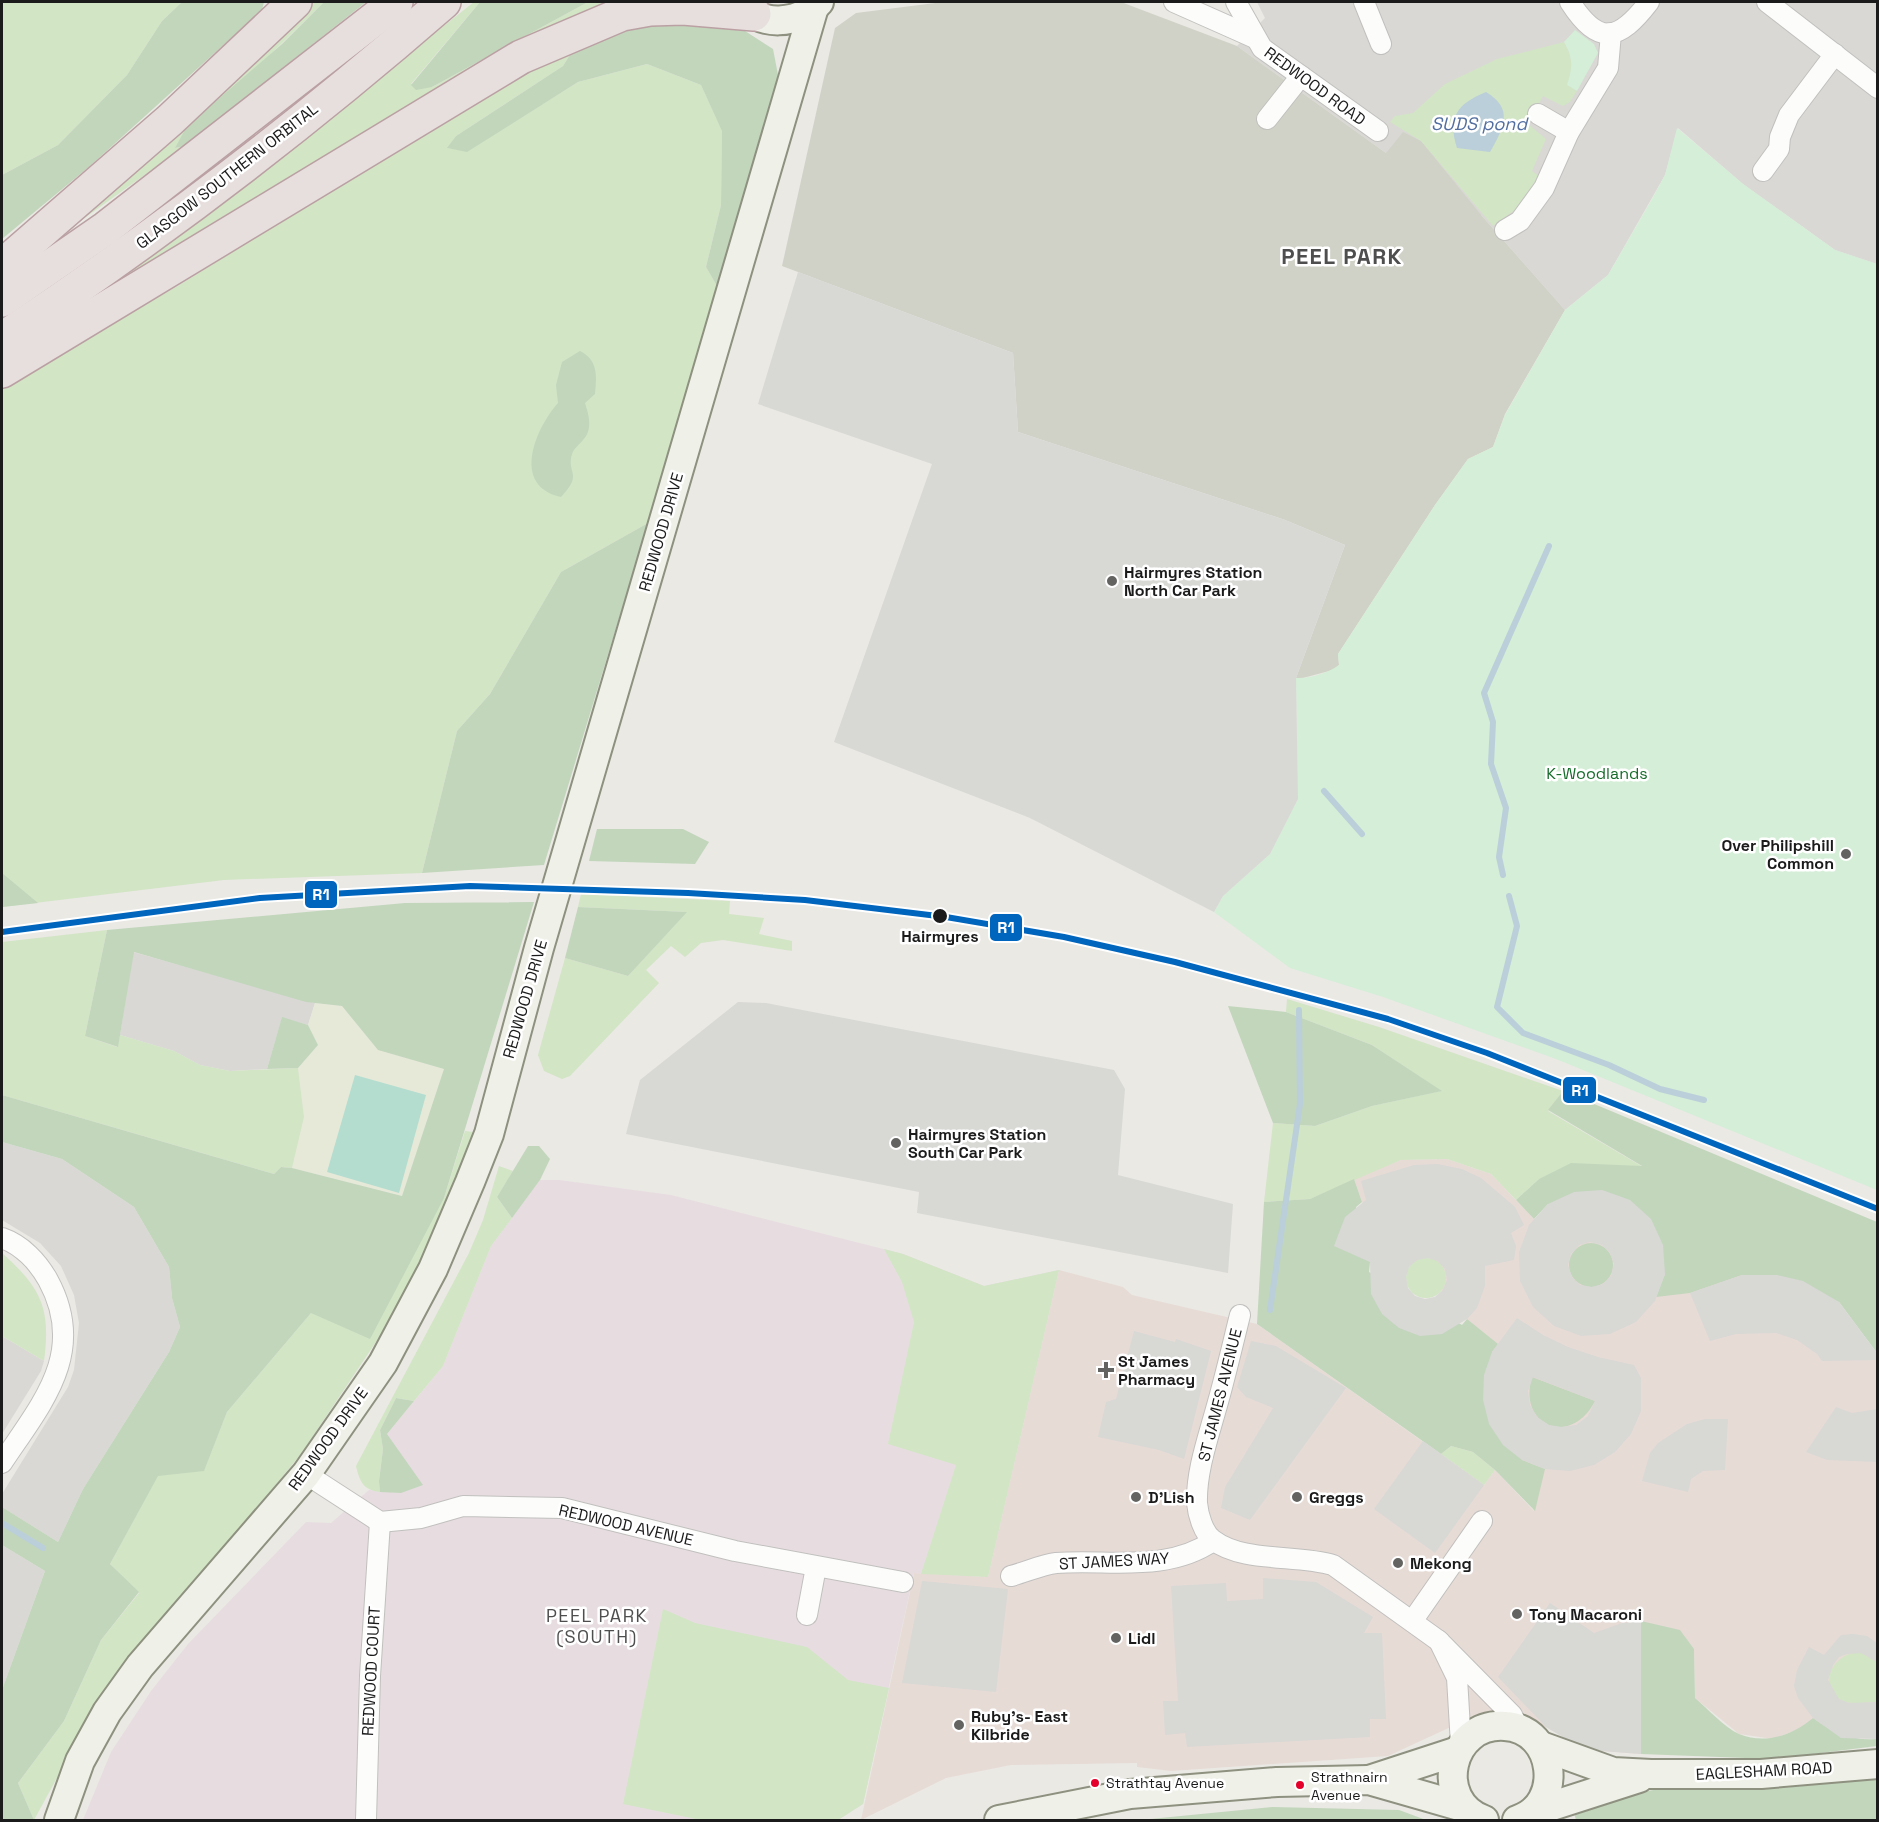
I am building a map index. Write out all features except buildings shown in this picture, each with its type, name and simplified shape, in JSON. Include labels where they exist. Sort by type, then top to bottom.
[{"type":"highway","points":[[2,266],[170,120],[295,2]]},
{"type":"highway","name":"GLASGOW SOUTHERN ORBITAL","points":[[2,300],[115,221],[396,2]]},
{"type":"highway","name":"GLASGOW SOUTHERN ORBITAL","points":[[2,339],[100,274],[238,169],[390,49],[444,2]]},
{"type":"highway","points":[[2,371],[521,57],[622,14],[650,9],[683,8],[754,12]]},
{"type":"street","name":"REDWOOD ROAD","points":[[1173,2],[1255,38]]},
{"type":"street","name":"REDWOOD ROAD","points":[[1236,2],[1262,48],[1378,131]]},
{"type":"street","points":[[1570,2],[1593,30],[1611,33],[1632,24],[1649,2]]},
{"type":"street","points":[[1767,2],[1878,88]]},
{"type":"street","points":[[754,12],[783,21],[799,17],[816,4]]},
{"type":"street","name":"REDWOOD DRIVE","points":[[59,1821],[80,1761],[107,1712],[140,1665],[306,1474],[383,1363],[433,1269],[489,1134],[539,948],[791,79],[816,4]]},
{"type":"street","points":[[1372,4],[1382,44]]},
{"type":"street","name":"REDWOOD DRIVE","points":[[754,12],[788,55],[791,79]]},
{"type":"street","points":[[1505,230],[1520,221],[1544,188],[1569,132],[1608,68],[1611,33]]},
{"type":"street","points":[[1763,171],[1779,149],[1780,137],[1789,115],[1835,54]]},
{"type":"street","points":[[1267,119],[1301,76]]},
{"type":"street","points":[[1538,114],[1569,132]]},
{"type":"street","points":[[2,1238],[24,1250],[46,1277],[57,1296],[63,1319],[64,1345],[57,1374],[43,1402],[2,1463]]},
{"type":"street","name":"ST JAMES AVENUE","points":[[1213,1541],[1204,1528],[1197,1504],[1199,1482],[1208,1437],[1240,1315]]},
{"type":"street","points":[[306,1474],[380,1522]]},
{"type":"street","name":"REDWOOD AVENUE","points":[[380,1522],[421,1518],[463,1506],[562,1508],[816,1568],[903,1581]]},
{"type":"street","points":[[1413,1620],[1482,1521]]},
{"type":"street","name":"REDWOOD COURT","points":[[366,1821],[370,1676],[380,1522]]},
{"type":"street","points":[[1213,1541],[1243,1553],[1316,1560],[1333,1565],[1413,1620],[1439,1641],[1512,1715],[1530,1737],[1550,1772],[1548,1787],[1525,1816]]},
{"type":"street","name":"ST JAMES WAY","points":[[1011,1576],[1054,1563],[1159,1562],[1185,1556],[1213,1541]]},
{"type":"street","points":[[807,1615],[816,1568]]},
{"type":"street","points":[[1439,1641],[1456,1678],[1460,1748],[1453,1760],[1451,1777],[1455,1793],[1474,1814]]},
{"type":"street","name":"EAGLESHAM ROAD","points":[[1460,1748],[1473,1733],[1489,1727],[1506,1726],[1613,1772],[1761,1774],[1878,1764]]},
{"type":"street","points":[[999,1821],[1130,1794],[1276,1782],[1369,1780],[1460,1748]]},
{"type":"street","name":"EAGLESHAM ROAD","points":[[1525,1816],[1651,1774]]},
{"type":"street","points":[[1369,1780],[1474,1814]]},
{"type":"shaded area","points":[[943,2],[1121,2],[1237,46],[1386,153],[1403,132],[1421,141],[1482,216],[1565,310],[1505,414],[1493,447],[1468,459],[1435,505],[1338,654],[1339,665],[1333,670],[1296,678],[1345,545],[1285,520],[1018,432],[1013,353],[782,266],[835,28],[856,13]]},
{"type":"shaded area","points":[[1257,2],[1877,2],[1877,264],[1835,250],[1743,184],[1678,128],[1665,175],[1608,275],[1565,310],[1482,216],[1386,153],[1237,46],[1265,18]]},
{"type":"shaded area","name":"Hairmyres Station North Car Park","points":[[798,272],[1013,353],[1018,432],[1285,520],[1345,545],[1296,678],[1298,799],[1270,854],[1223,896],[1214,912],[1030,818],[834,742],[932,464],[758,404]]},
{"type":"shaded area","points":[[133,952],[315,1003],[308,1025],[282,1018],[267,1069],[230,1071],[200,1065],[174,1051],[120,1035]]},
{"type":"shaded area","name":"Hairmyres Station South Car Park","points":[[738,1002],[766,1003],[1114,1070],[1125,1089],[1118,1175],[1233,1204],[1228,1273],[917,1213],[919,1192],[626,1134],[640,1080]]},
{"type":"shaded area","points":[[2,1142],[62,1159],[134,1207],[169,1267],[172,1298],[180,1327],[169,1352],[83,1489],[58,1542],[2,1507],[2,1494],[68,1387],[74,1370],[79,1323],[74,1295],[61,1266],[40,1243],[2,1220]]},
{"type":"shaded area","points":[[1447,1159],[1491,1174],[1534,1219],[1742,1275],[1877,1353],[1877,1738],[1799,1729],[1773,1739],[1739,1734],[1695,1698],[1694,1649],[1641,1622],[1641,1754],[1602,1751],[1575,1744],[1546,1727],[1498,1713],[1453,1726],[1388,1756],[1171,1771],[1137,1767],[1137,1763],[1011,1765],[946,1778],[861,1820],[914,1573],[988,1577],[1059,1270],[1123,1287],[1132,1295],[1257,1324],[1484,1485],[1495,1470],[1534,1511],[1467,1319],[1362,1202],[1354,1179],[1401,1160]]},
{"type":"shaded area","points":[[1437,1164],[1462,1169],[1481,1178],[1515,1207],[1524,1225],[1511,1233],[1516,1246],[1514,1260],[1485,1266],[1485,1286],[1477,1308],[1467,1319],[1442,1334],[1420,1336],[1399,1328],[1382,1314],[1371,1294],[1370,1262],[1334,1246],[1345,1217],[1366,1200],[1361,1181],[1414,1165]],"holes":[[[1428,1258],[1438,1261],[1445,1269],[1447,1280],[1443,1290],[1435,1297],[1425,1299],[1415,1296],[1408,1288],[1406,1277],[1409,1267],[1417,1260]]]},
{"type":"shaded area","points":[[540,1180],[559,1180],[671,1195],[903,1254],[984,1286],[1059,1270],[988,1577],[914,1573],[863,1804],[838,1820],[83,1820],[111,1752],[151,1691],[188,1644],[306,1522],[331,1523],[369,1490],[401,1493],[387,1434],[443,1366],[491,1246]]},
{"type":"shaded area","points":[[1602,1190],[1630,1200],[1651,1219],[1663,1245],[1665,1274],[1655,1301],[1636,1322],[1610,1334],[1581,1336],[1554,1326],[1533,1307],[1520,1281],[1519,1252],[1529,1225],[1548,1204],[1574,1192]],"holes":[[[1590,1242],[1602,1245],[1610,1253],[1614,1264],[1611,1276],[1603,1284],[1592,1287],[1580,1285],[1572,1277],[1568,1265],[1571,1254],[1579,1245]]]},
{"type":"shaded area","points":[[1742,1275],[1777,1275],[1803,1281],[1839,1302],[1877,1353],[1877,1360],[1822,1361],[1817,1354],[1797,1340],[1776,1333],[1736,1334],[1710,1341],[1690,1293]]},
{"type":"shaded area","points":[[1517,1318],[1543,1335],[1568,1347],[1634,1365],[1641,1378],[1641,1411],[1631,1434],[1615,1452],[1594,1465],[1570,1471],[1545,1469],[1522,1460],[1503,1445],[1489,1424],[1483,1400],[1484,1375],[1492,1352]],"holes":[[[1533,1377],[1595,1401],[1588,1416],[1576,1425],[1562,1427],[1549,1425],[1537,1417],[1530,1405],[1528,1391]]]},
{"type":"shaded area","points":[[1134,1331],[1175,1342],[1176,1339],[1211,1351],[1184,1459],[1159,1450],[1098,1437],[1106,1402],[1116,1399]]},
{"type":"shaded area","points":[[2,1336],[44,1361],[41,1371],[2,1434]]},
{"type":"shaded area","points":[[1251,1341],[1276,1346],[1346,1388],[1250,1520],[1221,1508],[1225,1487],[1273,1408],[1246,1397],[1237,1387]]},
{"type":"shaded area","points":[[1836,1407],[1852,1413],[1877,1409],[1877,1462],[1827,1460],[1806,1452]]},
{"type":"shaded area","points":[[1705,1419],[1728,1419],[1725,1470],[1703,1471],[1691,1479],[1688,1492],[1642,1481],[1650,1453],[1658,1443],[1687,1424]]},
{"type":"shaded area","points":[[1423,1441],[1484,1485],[1435,1553],[1374,1509]]},
{"type":"shaded area","points":[[2,1545],[45,1571],[2,1690]]},
{"type":"shaded area","points":[[1263,1578],[1316,1582],[1373,1617],[1364,1633],[1382,1633],[1386,1719],[1370,1719],[1370,1737],[1187,1747],[1185,1733],[1165,1735],[1163,1701],[1178,1701],[1171,1586],[1226,1583],[1227,1601],[1263,1599]]},
{"type":"shaded area","points":[[922,1581],[1008,1589],[996,1692],[902,1683]]},
{"type":"shaded area","points":[[1550,1603],[1594,1633],[1622,1623],[1641,1621],[1641,1754],[1602,1751],[1575,1744],[1546,1727],[1498,1677]]},
{"type":"shaded area","points":[[1841,1635],[1867,1636],[1877,1643],[1877,1662],[1861,1653],[1847,1654],[1839,1657],[1833,1665],[1828,1680],[1839,1699],[1849,1703],[1877,1702],[1877,1739],[1841,1738],[1813,1718],[1798,1698],[1794,1686],[1797,1670],[1809,1647],[1824,1655]]},
{"type":"green space","points":[[2,2],[182,2],[162,21],[127,75],[58,145],[2,175]]},
{"type":"green space","points":[[182,2],[264,2],[262,10],[90,166],[2,239],[2,175],[58,145],[127,75],[162,21]]},
{"type":"green space","points":[[306,2],[324,2],[175,148],[185,146],[19,265]]},
{"type":"green space","points":[[324,2],[366,2],[185,146],[175,148],[187,126],[282,44]]},
{"type":"green space","points":[[474,2],[480,2],[411,84],[432,87],[588,2],[650,2],[57,320],[285,151]]},
{"type":"green space","points":[[480,2],[588,2],[432,87],[416,90],[411,85]]},
{"type":"green space","points":[[647,24],[710,26],[745,31],[773,49],[779,80],[717,286],[706,267],[721,205],[722,131],[701,85],[647,64],[578,82],[467,152],[447,148],[456,136],[563,66],[576,45]]},
{"type":"green space","points":[[1575,30],[1594,44],[1598,53],[1577,91],[1567,85],[1571,63],[1564,42]]},
{"type":"green space","points":[[1564,42],[1571,63],[1568,85],[1577,91],[1570,102],[1563,106],[1543,96],[1528,124],[1546,139],[1532,171],[1540,177],[1523,204],[1493,226],[1421,141],[1390,122],[1395,116],[1413,113],[1445,84],[1497,59]]},
{"type":"green space","points":[[576,45],[563,66],[456,136],[448,148],[467,151],[578,82],[647,64],[701,85],[722,130],[721,205],[706,267],[717,286],[648,523],[561,572],[490,694],[457,731],[422,873],[224,880],[2,907],[2,386],[176,287],[497,88]]},
{"type":"green space","name":"K-Woodlands","points":[[1677,128],[1743,184],[1835,250],[1877,264],[1877,1190],[1556,1059],[1383,997],[1290,968],[1214,912],[1223,896],[1270,854],[1298,799],[1296,678],[1318,675],[1339,665],[1338,654],[1435,505],[1468,459],[1493,447],[1505,415],[1565,310],[1608,275],[1651,201],[1665,175]]},
{"type":"green space","points":[[580,351],[590,359],[595,369],[595,394],[585,403],[589,417],[588,432],[572,454],[572,483],[561,497],[546,491],[536,481],[532,469],[532,456],[542,427],[558,403],[556,385],[562,362]]},
{"type":"green space","points":[[648,523],[544,865],[422,873],[457,731],[490,694],[561,572]]},
{"type":"green space","points":[[597,829],[683,829],[709,842],[695,864],[589,861]]},
{"type":"green space","points":[[2,873],[38,903],[2,907]]},
{"type":"green space","points":[[581,894],[730,901],[729,914],[764,918],[759,934],[792,941],[792,951],[723,940],[701,943],[685,957],[671,946],[646,970],[659,983],[570,1076],[562,1079],[544,1071],[538,1055],[565,958],[628,976],[686,912],[578,907]]},
{"type":"green space","points":[[534,902],[444,1198],[370,1339],[311,1313],[227,1412],[204,1471],[158,1476],[110,1564],[139,1592],[101,1640],[64,1721],[18,1783],[34,1820],[2,1820],[2,1690],[45,1571],[2,1545],[2,1507],[58,1542],[83,1489],[169,1352],[180,1327],[172,1298],[169,1267],[134,1207],[62,1159],[2,1142],[2,1095],[274,1174],[281,1167],[292,1168],[402,1196],[444,1069],[378,1050],[342,1006],[306,1002],[134,952],[118,1047],[85,1036],[107,930],[405,903]]},
{"type":"green space","points":[[578,907],[687,912],[628,976],[565,958]]},
{"type":"green space","points":[[107,930],[85,1036],[117,1047],[120,1035],[174,1051],[200,1065],[230,1071],[298,1068],[304,1117],[292,1168],[281,1167],[274,1174],[2,1095],[2,942]]},
{"type":"green space","points":[[1287,999],[1379,1027],[1563,1091],[1548,1111],[1643,1167],[1539,1179],[1516,1200],[1491,1174],[1447,1159],[1401,1160],[1310,1199],[1264,1202],[1273,1123],[1315,1126],[1372,1106],[1441,1091],[1372,1045],[1286,1012]]},
{"type":"green space","points":[[315,1003],[342,1006],[378,1050],[445,1069],[402,1196],[292,1168],[304,1117],[298,1068],[318,1045],[308,1025]]},
{"type":"green space","points":[[1228,1006],[1286,1012],[1372,1045],[1442,1091],[1372,1106],[1315,1126],[1273,1123]]},
{"type":"green space","points":[[282,1017],[308,1025],[318,1045],[298,1068],[267,1069]]},
{"type":"green space","points":[[355,1075],[426,1095],[399,1193],[327,1172]]},
{"type":"green space","points":[[1563,1091],[1877,1222],[1877,1353],[1839,1302],[1742,1275],[1690,1293],[1656,1297],[1665,1274],[1548,1204],[1534,1219],[1516,1200],[1539,1179],[1571,1163],[1642,1166],[1548,1110]]},
{"type":"green space","points":[[465,1131],[473,1132],[441,1222],[400,1306],[301,1454],[191,1588],[76,1743],[34,1820],[18,1783],[64,1721],[101,1640],[139,1593],[110,1564],[158,1475],[204,1470],[227,1412],[311,1313],[444,1198]]},
{"type":"green space","points":[[528,1146],[539,1146],[550,1159],[540,1180],[512,1218],[497,1197]]},
{"type":"green space","points":[[499,1166],[513,1171],[497,1197],[512,1218],[491,1246],[443,1366],[414,1401],[396,1398],[380,1430],[383,1449],[379,1480],[380,1492],[370,1489],[361,1481],[356,1466],[469,1253],[483,1220]]},
{"type":"green space","points":[[1354,1179],[1362,1202],[1356,1207],[1370,1262],[1369,1272],[1462,1325],[1467,1319],[1498,1344],[1492,1352],[1522,1460],[1545,1469],[1535,1511],[1495,1470],[1473,1452],[1451,1446],[1441,1454],[1257,1324],[1264,1202],[1310,1199]]},
{"type":"green space","points":[[1591,1243],[1600,1244],[1607,1249],[1612,1256],[1612,1274],[1607,1281],[1600,1286],[1591,1287],[1582,1286],[1575,1281],[1570,1274],[1569,1265],[1570,1256],[1575,1249],[1582,1244]]},
{"type":"green space","points":[[884,1249],[903,1254],[984,1286],[1059,1270],[988,1577],[921,1574],[956,1465],[888,1444],[914,1322],[902,1282]]},
{"type":"green space","points":[[2,1253],[26,1277],[40,1300],[46,1327],[44,1361],[2,1336]]},
{"type":"green space","points":[[1426,1258],[1434,1259],[1440,1264],[1445,1270],[1445,1286],[1440,1292],[1434,1297],[1426,1298],[1418,1297],[1412,1292],[1407,1286],[1406,1278],[1407,1270],[1412,1264],[1418,1259]]},
{"type":"green space","points":[[1532,1377],[1595,1401],[1585,1415],[1573,1424],[1561,1427],[1549,1425],[1539,1419],[1532,1408],[1529,1394]]},
{"type":"green space","points":[[396,1398],[414,1401],[387,1434],[423,1485],[401,1493],[380,1492],[383,1449],[380,1430]]},
{"type":"green space","points":[[1451,1446],[1473,1452],[1495,1470],[1484,1485],[1441,1454]]},
{"type":"green space","points":[[663,1609],[695,1623],[807,1647],[848,1680],[889,1688],[863,1804],[838,1820],[701,1820],[623,1804]]},
{"type":"green space","points":[[1641,1621],[1680,1630],[1694,1649],[1695,1698],[1733,1731],[1759,1739],[1769,1738],[1797,1729],[1813,1718],[1843,1735],[1859,1739],[1877,1739],[1877,1746],[1772,1759],[1641,1754]]},
{"type":"green space","points":[[1853,1653],[1861,1653],[1877,1662],[1877,1702],[1843,1701],[1833,1693],[1829,1679],[1834,1665]]},
{"type":"green space","points":[[1877,1779],[1877,1820],[1576,1820],[1574,1813],[1619,1797],[1658,1789],[1770,1789]]},
{"type":"green space","points":[[1273,1807],[1399,1810],[1426,1820],[1140,1820]]},
{"type":"water","name":"SUDS pond","points":[[1486,92],[1495,98],[1503,112],[1502,127],[1495,143],[1490,152],[1457,148],[1453,128],[1457,113],[1468,101]]},
{"type":"waterway","points":[[1503,875],[1499,857],[1506,808],[1491,764],[1493,722],[1484,693],[1549,546]]},
{"type":"waterway","points":[[1324,791],[1362,834]]},
{"type":"waterway","points":[[1509,896],[1517,926],[1497,1007],[1523,1033],[1609,1065],[1660,1089],[1704,1100]]},
{"type":"waterway","points":[[1270,1310],[1300,1104],[1299,1010]]},
{"type":"waterway","points":[[2,1523],[43,1548]]},
{"type":"transit line","name":"R1","points":[[2,932],[260,898],[470,886],[688,893],[805,900],[946,917],[1064,937],[1175,962],[1388,1019],[1487,1053],[1878,1209]]},
{"type":"place","name":"Hairmyres Station North Car Park","points":[[1112,581]]},
{"type":"place","name":"Over Philipshill Common","points":[[1846,854]]},
{"type":"place","name":"Hairmyres","points":[[940,916]]},
{"type":"place","name":"Hairmyres Station South Car Park","points":[[896,1143]]},
{"type":"place","name":"St James Pharmacy","points":[[1106,1370]]},
{"type":"place","name":"D'Lish","points":[[1136,1497]]},
{"type":"place","name":"Greggs","points":[[1297,1497]]},
{"type":"place","name":"Mekong","points":[[1398,1563]]},
{"type":"place","name":"Tony Macaroni","points":[[1517,1614]]},
{"type":"place","name":"Lidl","points":[[1116,1638]]},
{"type":"place","name":"Ruby's- East Kilbride","points":[[959,1725]]},
{"type":"place","name":"Strathtay Avenue","points":[[1095,1783]]},
{"type":"place","name":"Strathnairn Avenue","points":[[1300,1785]]},
{"type":"district","name":"PEEL PARK","points":[[1342,256]]},
{"type":"district","name":"PEEL PARK (SOUTH)","points":[[597,1625]]}]
